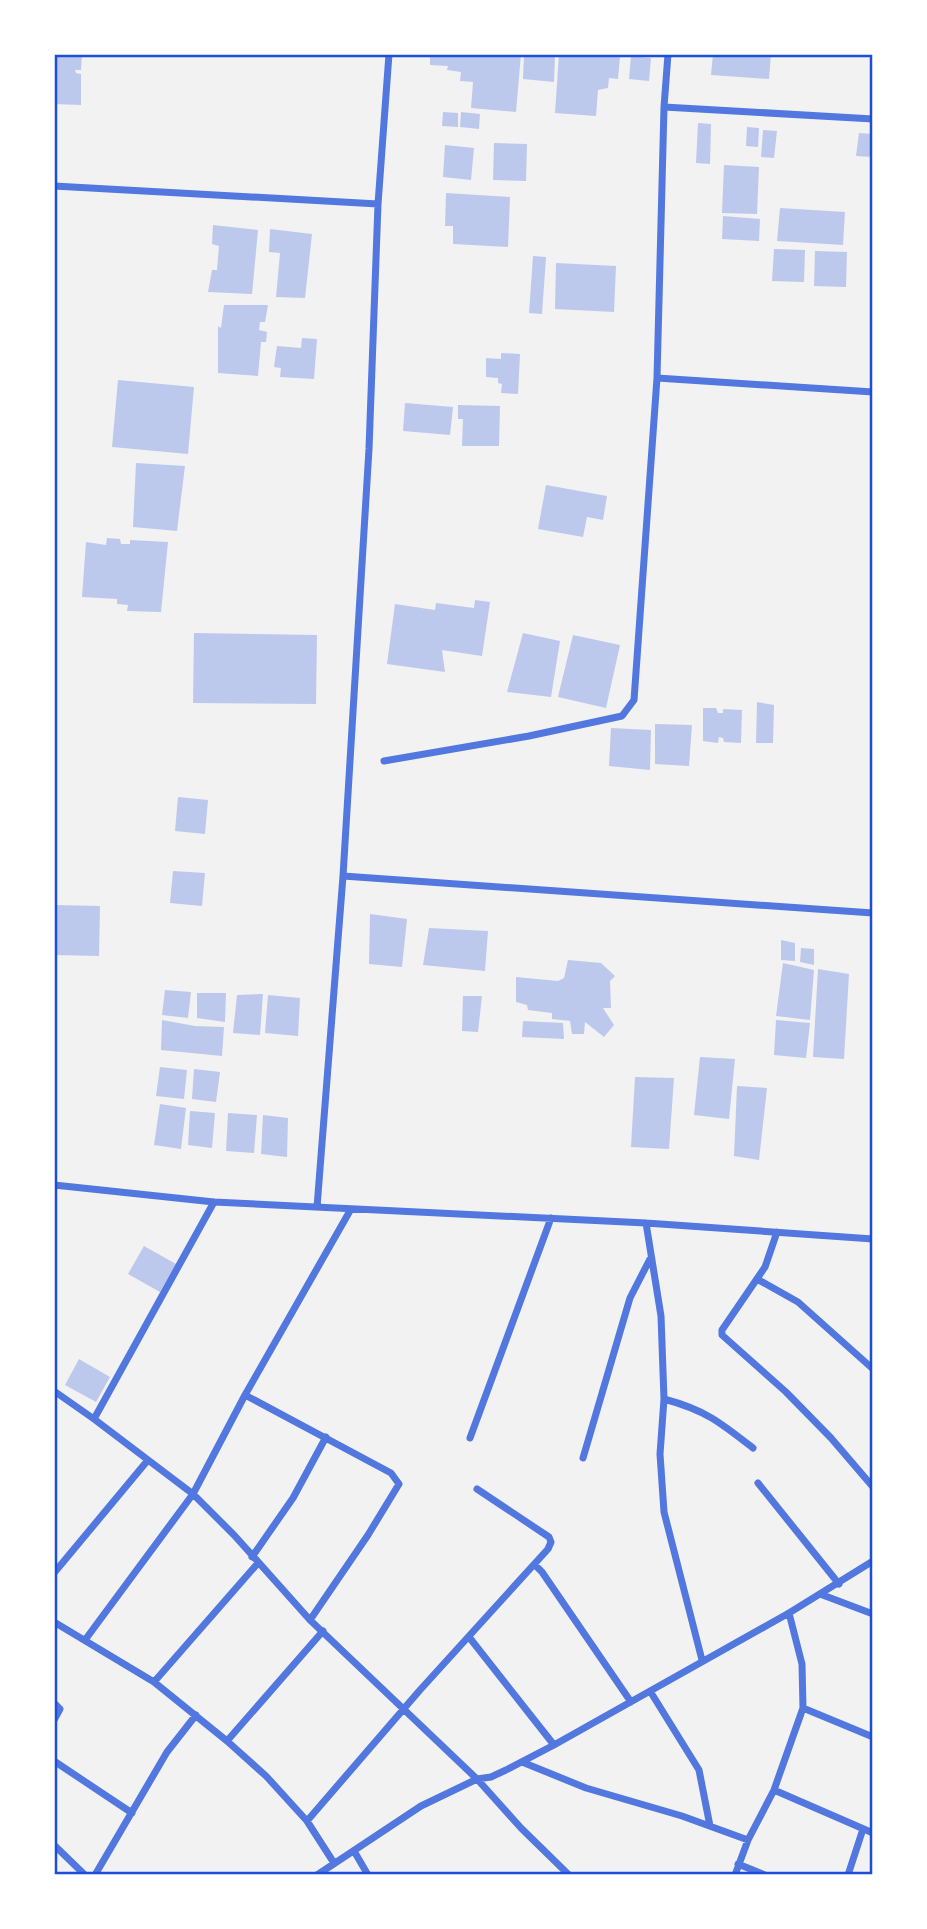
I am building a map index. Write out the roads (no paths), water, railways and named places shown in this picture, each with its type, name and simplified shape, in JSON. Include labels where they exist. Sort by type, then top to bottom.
[{"type":"street","points":[[317,1207],[343,876],[389,54]]},
{"type":"street","points":[[384,761],[529,736],[622,716],[629,710],[634,699],[657,378],[664,107],[668,54]]},
{"type":"street","points":[[664,107],[873,119]]},
{"type":"street","points":[[54,186],[379,204]]},
{"type":"street","points":[[657,378],[873,392]]},
{"type":"street","points":[[343,876],[873,914]]},
{"type":"street","points":[[54,1185],[214,1202],[646,1223],[873,1238]]},
{"type":"street","points":[[94,1419],[214,1202]]},
{"type":"street","points":[[85,1640],[193,1494],[245,1395],[351,1209]]},
{"type":"street","points":[[470,1438],[551,1218]]},
{"type":"street","points":[[646,1223],[661,1316],[664,1399],[660,1454],[664,1513],[702,1660]]},
{"type":"street","points":[[777,1232],[769,1258],[722,1330],[722,1335],[813,1420],[873,1486]]},
{"type":"street","points":[[583,1458],[629,1298],[650,1259]]},
{"type":"street","points":[[757,1279],[798,1302],[873,1369]]},
{"type":"street","points":[[55,1394],[94,1419],[193,1494],[234,1535],[310,1620],[477,1779],[569,1875]]},
{"type":"street","points":[[245,1395],[391,1472],[399,1484],[310,1620]]},
{"type":"street","points":[[664,1399],[692,1406],[716,1419],[753,1448]]},
{"type":"street","points":[[251,1557],[293,1497],[326,1437]]},
{"type":"street","points":[[54,1573],[148,1460]]},
{"type":"street","points":[[758,1483],[839,1584]]},
{"type":"street","points":[[307,1821],[548,1549],[551,1542],[549,1536],[477,1489]]},
{"type":"street","points":[[317,1875],[421,1807],[554,1745],[789,1613],[873,1561]]},
{"type":"street","points":[[154,1682],[258,1563]]},
{"type":"street","points":[[535,1565],[631,1702]]},
{"type":"street","points":[[820,1594],[873,1614]]},
{"type":"street","points":[[735,1875],[748,1840],[774,1790],[803,1708],[802,1664],[789,1613]]},
{"type":"street","points":[[54,1622],[154,1682],[227,1741],[266,1776],[307,1821],[334,1863]]},
{"type":"street","points":[[227,1741],[323,1632]]},
{"type":"street","points":[[469,1637],[554,1745]]},
{"type":"street","points":[[650,1691],[699,1770],[710,1826]]},
{"type":"street","points":[[54,1703],[60,1709],[54,1720]]},
{"type":"street","points":[[803,1708],[873,1737]]},
{"type":"street","points":[[95,1875],[167,1752],[196,1715]]},
{"type":"street","points":[[54,1761],[132,1813]]},
{"type":"street","points":[[522,1762],[586,1788],[748,1840]]},
{"type":"street","points":[[774,1790],[873,1833]]},
{"type":"street","points":[[848,1875],[863,1829]]},
{"type":"street","points":[[54,1844],[85,1875]]},
{"type":"street","points":[[354,1851],[368,1875]]},
{"type":"street","points":[[738,1864],[765,1875]]}]
